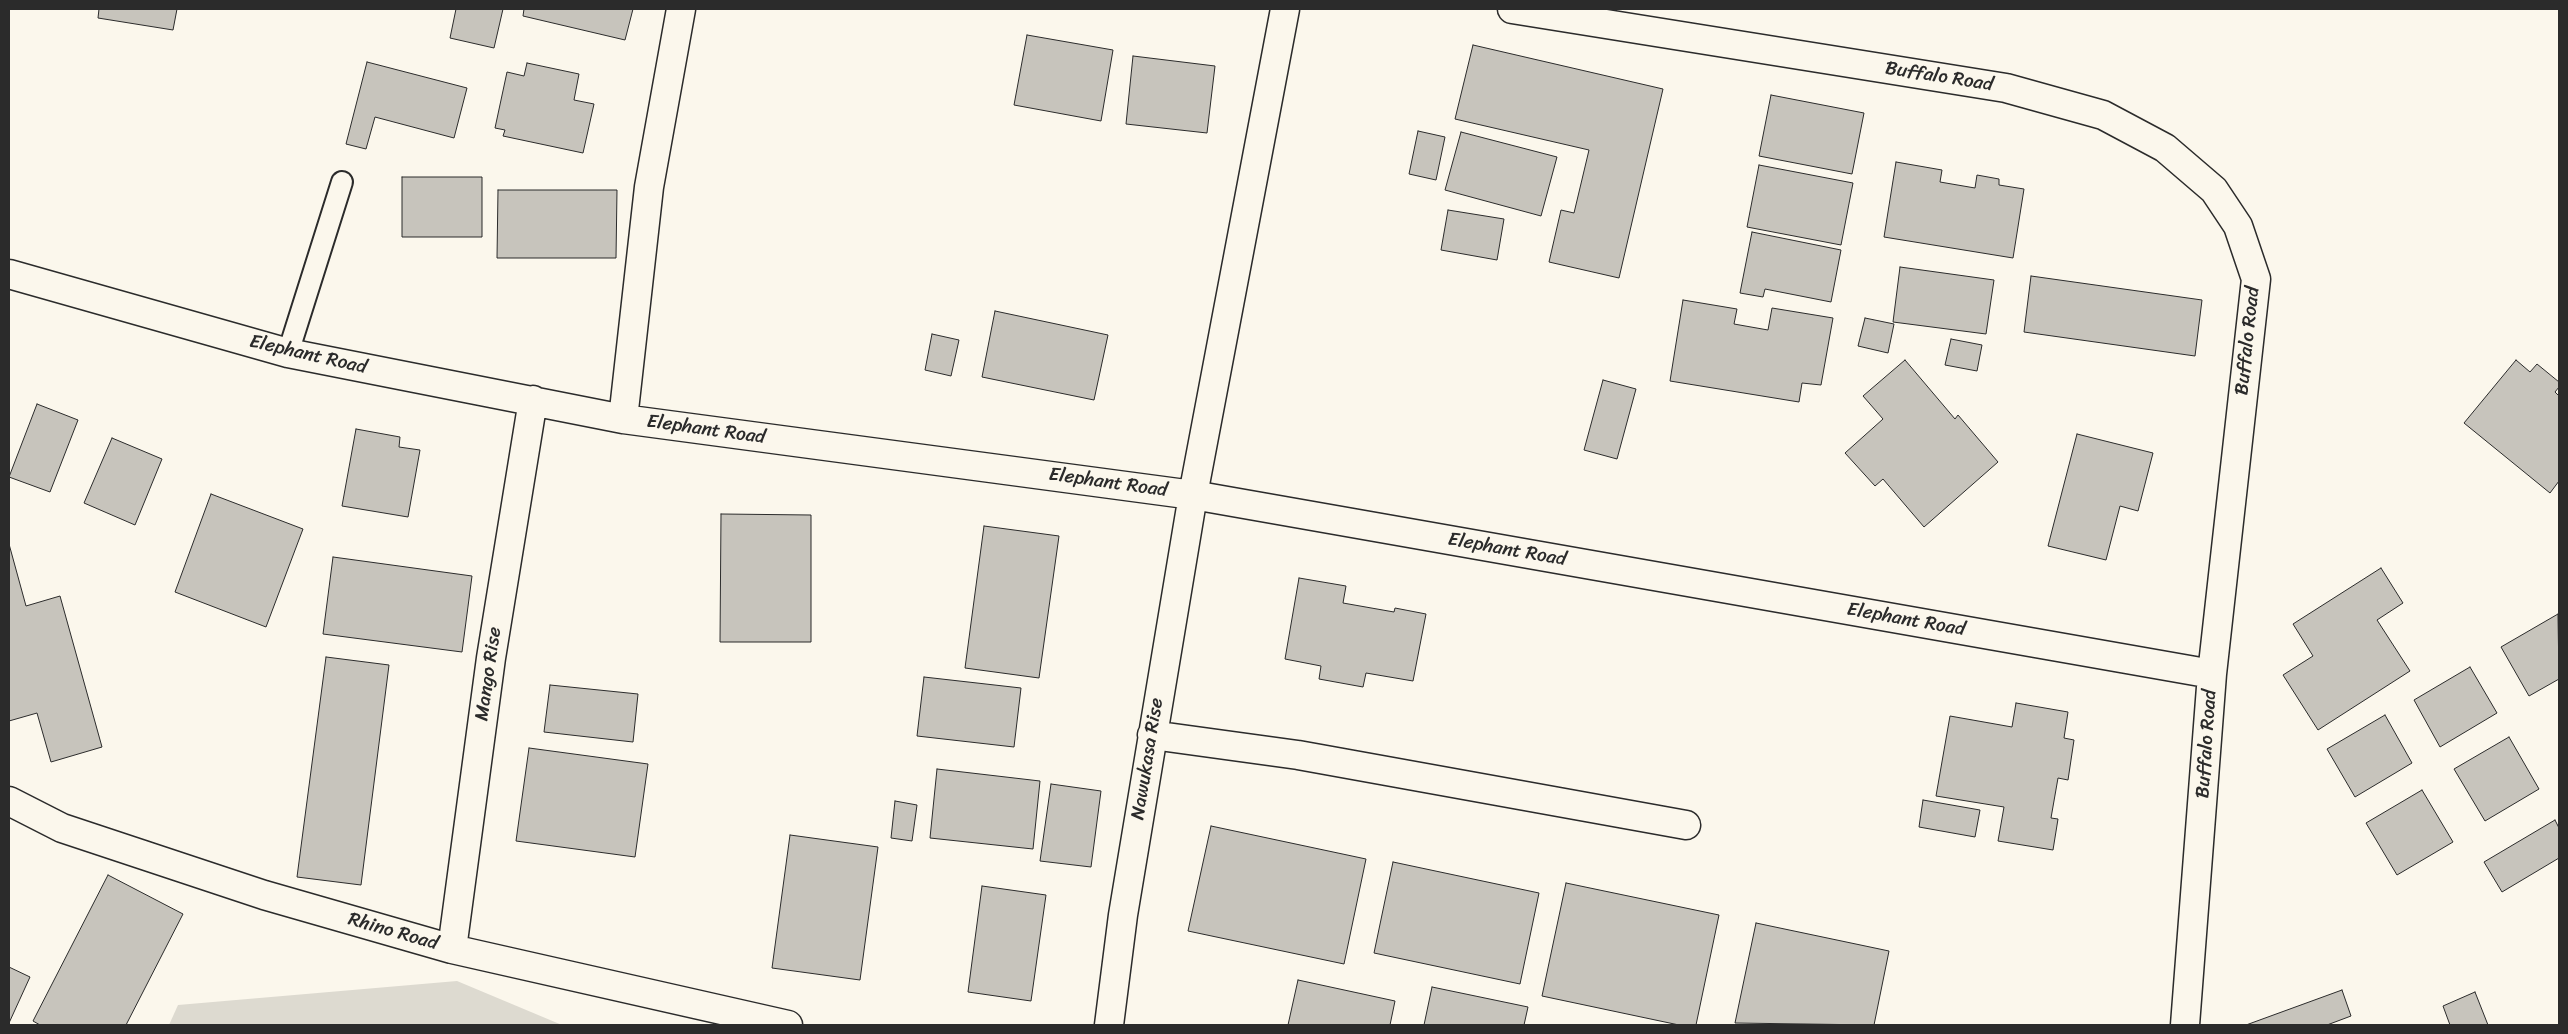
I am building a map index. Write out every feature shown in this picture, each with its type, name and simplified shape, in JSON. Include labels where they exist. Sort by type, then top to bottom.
[{"type":"street","points":[[623,419],[649,187],[681,9]]},
{"type":"street","name":"Nawukasa Rise","points":[[1109,1025],[1123,914],[1193,495],[1285,9]]},
{"type":"street","name":"Buffalo Road","points":[[1512,9],[2006,88],[2104,114],[2165,148],[2214,190],[2238,226],[2256,278],[2212,674],[2185,1025]]},
{"type":"street","name":"Elephant Road","points":[[9,274],[288,353],[623,419],[1193,495],[2212,674]]},
{"type":"street","name":"Mango Rise","points":[[452,949],[491,658],[533,400]]},
{"type":"street","points":[[1152,735],[1298,755],[1686,825]]},
{"type":"street","name":"Rhino Road","points":[[9,801],[62,828],[264,895],[452,949],[788,1025]]},
{"type":"lane","points":[[288,353],[342,182]]},
{"type":"shaded area","points":[[457,981],[562,1025],[169,1025],[178,1005]]},
{"type":"building","points":[[99,9],[177,9],[173,30],[98,18]]},
{"type":"building","points":[[456,9],[503,9],[494,48],[450,38]]},
{"type":"building","points":[[524,9],[633,9],[625,40],[523,16]]},
{"type":"building","points":[[1027,35],[1113,50],[1101,121],[1014,105]]},
{"type":"building","points":[[1473,45],[1663,89],[1619,278],[1549,262],[1561,210],[1574,213],[1589,150],[1455,119]]},
{"type":"building","points":[[1133,56],[1215,66],[1207,133],[1126,124]]},
{"type":"building","points":[[367,62],[467,88],[454,138],[375,117],[366,149],[346,144]]},
{"type":"building","points":[[527,63],[579,74],[574,100],[594,104],[583,153],[503,136],[505,130],[495,128],[507,72],[524,76]]},
{"type":"building","points":[[1771,95],[1864,113],[1852,174],[1759,156]]},
{"type":"building","points":[[1418,131],[1445,137],[1436,180],[1409,174]]},
{"type":"building","points":[[1461,132],[1557,157],[1541,216],[1445,190]]},
{"type":"building","points":[[1896,162],[1942,170],[1940,182],[1975,188],[1977,175],[1999,179],[1999,185],[2024,189],[2013,258],[1884,237]]},
{"type":"building","points":[[1759,165],[1853,183],[1841,245],[1747,227]]},
{"type":"building","points":[[402,177],[482,177],[482,237],[402,237]]},
{"type":"building","points":[[498,190],[617,190],[616,258],[497,258]]},
{"type":"building","points":[[1448,210],[1504,219],[1497,260],[1441,250]]},
{"type":"building","points":[[1752,232],[1841,250],[1831,302],[1765,289],[1763,297],[1740,293]]},
{"type":"building","points":[[1900,267],[1994,280],[1986,334],[1893,322]]},
{"type":"building","points":[[2031,276],[2202,300],[2195,356],[2024,332]]},
{"type":"building","points":[[1683,300],[1737,309],[1734,324],[1768,330],[1772,308],[1833,318],[1821,385],[1802,383],[1799,402],[1670,381]]},
{"type":"building","points":[[995,311],[1108,335],[1094,400],[982,377]]},
{"type":"building","points":[[1865,318],[1894,324],[1888,353],[1858,346]]},
{"type":"building","points":[[932,334],[959,340],[951,376],[925,370]]},
{"type":"building","points":[[1951,339],[1982,345],[1977,371],[1945,365]]},
{"type":"building","points":[[1905,360],[1955,419],[1958,415],[1998,462],[1924,527],[1883,479],[1875,486],[1845,453],[1883,419],[1863,396]]},
{"type":"building","points":[[2516,360],[2530,372],[2537,364],[2559,382],[2559,387],[2555,392],[2559,396],[2559,481],[2550,493],[2464,423]]},
{"type":"building","points":[[1603,380],[1636,389],[1617,459],[1584,450]]},
{"type":"building","points":[[37,404],[78,420],[50,492],[9,477]]},
{"type":"building","points":[[356,429],[400,437],[399,447],[420,450],[408,517],[342,506]]},
{"type":"building","points":[[2077,434],[2153,453],[2138,511],[2120,506],[2106,560],[2048,546]]},
{"type":"building","points":[[112,438],[162,459],[135,525],[84,503]]},
{"type":"building","points":[[211,494],[303,529],[266,627],[175,592]]},
{"type":"building","points":[[721,514],[811,515],[811,642],[720,642]]},
{"type":"building","points":[[984,526],[1059,536],[1039,678],[965,668]]},
{"type":"building","points":[[9,544],[26,606],[60,596],[102,747],[51,762],[37,713],[9,721]]},
{"type":"building","points":[[333,557],[472,576],[462,652],[323,634]]},
{"type":"building","points":[[2381,568],[2403,603],[2377,620],[2410,671],[2318,730],[2283,675],[2313,656],[2293,624]]},
{"type":"building","points":[[1299,578],[1346,586],[1343,603],[1394,612],[1395,608],[1426,614],[1413,681],[1366,673],[1363,687],[1319,679],[1321,666],[1285,659]]},
{"type":"building","points":[[2558,614],[2559,679],[2529,696],[2501,647]]},
{"type":"building","points":[[326,657],[389,665],[361,885],[297,877]]},
{"type":"building","points":[[2470,667],[2497,713],[2440,747],[2414,700]]},
{"type":"building","points":[[924,677],[1021,688],[1014,747],[917,736]]},
{"type":"building","points":[[550,685],[638,694],[633,742],[544,732]]},
{"type":"building","points":[[2016,703],[2068,712],[2064,738],[2074,740],[2068,780],[2058,778],[2051,818],[2058,819],[2053,850],[1998,841],[2004,807],[1936,796],[1950,716],[2012,727]]},
{"type":"building","points":[[2385,715],[2412,763],[2355,797],[2327,749]]},
{"type":"building","points":[[2509,737],[2539,789],[2485,821],[2454,769]]},
{"type":"building","points":[[529,748],[648,764],[635,857],[516,841]]},
{"type":"building","points":[[937,769],[1040,781],[1033,849],[930,838]]},
{"type":"building","points":[[1051,784],[1101,791],[1091,867],[1040,861]]},
{"type":"building","points":[[2422,790],[2453,842],[2397,875],[2366,823]]},
{"type":"building","points":[[1923,800],[1980,810],[1975,837],[1919,827]]},
{"type":"building","points":[[895,801],[917,805],[912,841],[891,838]]},
{"type":"building","points":[[2555,820],[2559,828],[2559,858],[2502,892],[2484,862]]},
{"type":"building","points":[[1211,826],[1366,859],[1344,964],[1188,931]]},
{"type":"building","points":[[790,835],[878,847],[860,980],[772,968]]},
{"type":"building","points":[[1393,862],[1539,893],[1520,984],[1374,953]]},
{"type":"building","points":[[108,875],[183,914],[126,1025],[40,1025],[33,1021]]},
{"type":"building","points":[[1566,883],[1719,915],[1696,1025],[1679,1025],[1542,996]]},
{"type":"building","points":[[982,886],[1046,895],[1031,1001],[968,992]]},
{"type":"building","points":[[1756,923],[1889,951],[1874,1025],[1735,1023]]},
{"type":"building","points":[[9,967],[30,977],[9,1023]]},
{"type":"building","points":[[1298,980],[1395,1001],[1390,1025],[1288,1025]]},
{"type":"building","points":[[1432,987],[1528,1007],[1524,1025],[1424,1025]]},
{"type":"building","points":[[2342,990],[2351,1016],[2327,1025],[2246,1025]]},
{"type":"building","points":[[2475,992],[2488,1025],[2450,1025],[2443,1006]]}]
